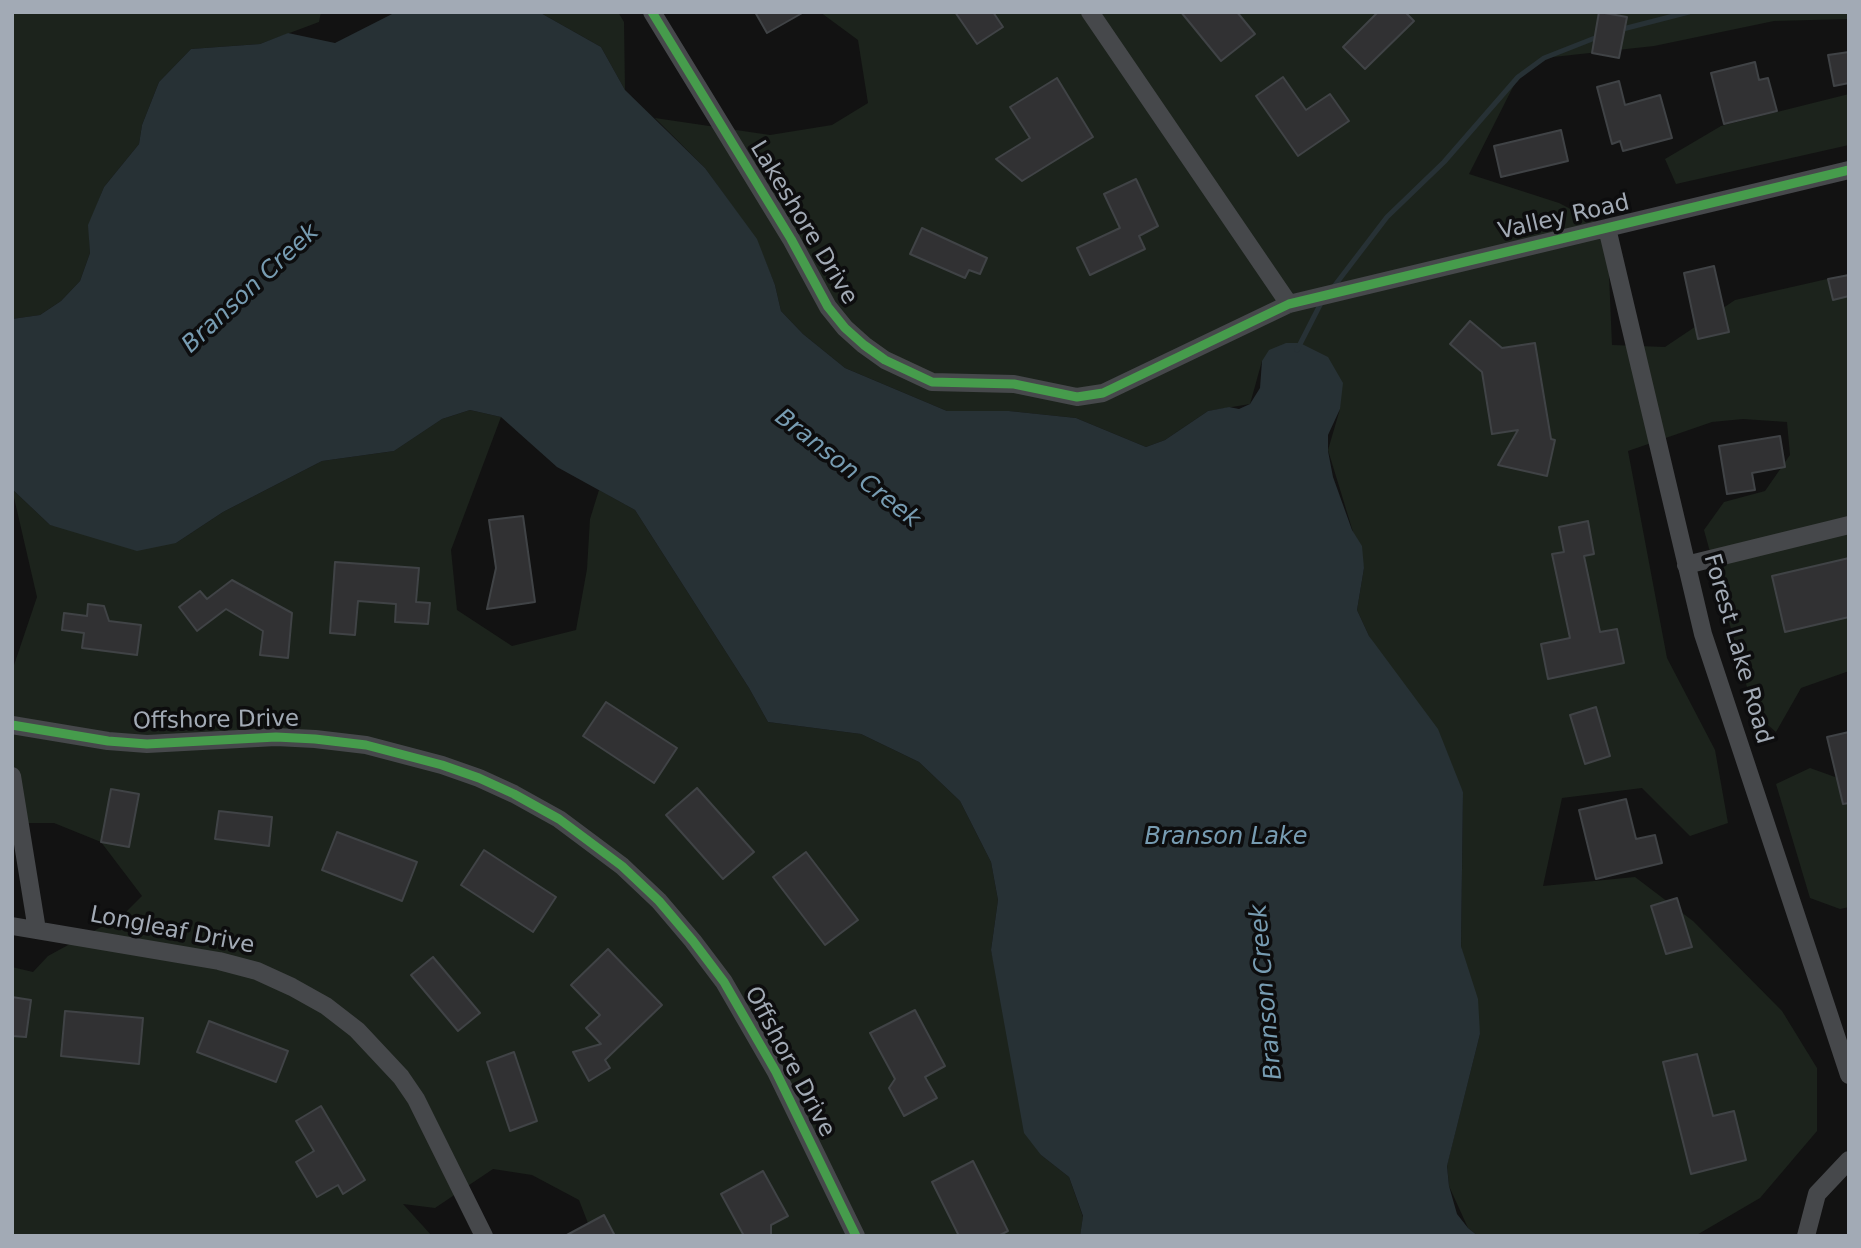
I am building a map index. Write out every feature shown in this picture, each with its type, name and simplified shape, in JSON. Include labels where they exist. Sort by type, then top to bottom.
[{"type":"street","name":"Lakeshore Drive","points":[[652,12],[791,239],[828,307],[845,328],[864,345],[908,372],[932,382],[1014,384],[1077,397],[1090,396],[1118,387],[1289,304]]},
{"type":"street","points":[[1090,12],[1289,304]]},
{"type":"street","name":"Valley Road","points":[[1289,304],[1849,170]]},
{"type":"street","name":"Forest Lake Road","points":[[1607,228],[1703,634],[1849,1075]]},
{"type":"street","points":[[1686,565],[1849,524]]},
{"type":"street","name":"Offshore Drive","points":[[12,725],[108,741],[147,744],[276,737],[366,745],[429,761],[479,778],[559,819],[622,866],[659,901],[724,982],[776,1072],[856,1236]]},
{"type":"street","points":[[12,776],[37,930]]},
{"type":"street","name":"Longleaf Drive","points":[[12,926],[219,961],[257,971],[326,1006],[357,1030],[401,1077],[416,1099],[484,1236]]},
{"type":"street","points":[[1806,1236],[1817,1194],[1849,1160]]},
{"type":"shaded area","points":[[12,12],[321,12],[319,22],[260,44],[191,49],[159,82],[142,125],[139,144],[104,187],[89,225],[90,253],[80,281],[61,301],[40,315],[12,319]]},
{"type":"shaded area","points":[[539,12],[618,12],[624,22],[625,90],[601,47]]},
{"type":"shaded area","points":[[820,12],[1849,12],[1849,19],[1774,21],[1654,46],[1544,58],[1518,77],[1469,174],[1559,203],[1607,228],[1612,345],[1665,347],[1735,300],[1849,274],[1849,671],[1801,688],[1776,732],[1754,713],[1704,530],[1724,502],[1765,491],[1790,455],[1787,422],[1743,419],[1712,422],[1628,451],[1667,658],[1715,750],[1728,823],[1690,836],[1642,788],[1562,798],[1543,886],[1635,877],[1693,921],[1782,1011],[1817,1068],[1817,1131],[1760,1198],[1695,1236],[1478,1236],[1468,1228],[1449,1186],[1447,1165],[1480,1034],[1461,946],[1463,792],[1369,636],[1357,610],[1364,568],[1328,450],[1340,409],[1262,361],[1250,404],[1208,411],[1165,440],[1146,447],[1076,418],[1009,411],[947,411],[845,368],[803,334],[781,311],[775,285],[756,239],[705,168],[655,118],[770,135],[832,125],[868,103],[858,40]]},
{"type":"shaded area","points":[[1849,94],[1849,145],[1676,184],[1665,159],[1721,126]]},
{"type":"shaded area","points":[[470,410],[501,417],[451,550],[457,610],[512,646],[576,630],[587,569],[590,519],[599,490],[635,510],[768,722],[861,734],[919,762],[960,801],[991,862],[998,900],[991,950],[1041,1155],[1069,1177],[1083,1217],[1080,1236],[593,1236],[579,1200],[532,1175],[493,1169],[435,1208],[403,1204],[432,1236],[12,1236],[12,967],[33,972],[48,956],[123,915],[142,896],[101,842],[54,823],[12,823],[12,671],[37,597],[12,489],[50,525],[176,543],[223,512],[322,461],[394,451],[442,419]]},
{"type":"shaded area","points":[[1810,768],[1849,782],[1849,907],[1840,909],[1810,898],[1776,784]]},
{"type":"water","name":"Branson Lake","points":[[396,12],[539,12],[601,47],[625,90],[705,168],[757,239],[775,285],[781,311],[803,334],[845,368],[947,411],[1009,411],[1076,418],[1146,447],[1165,440],[1208,411],[1229,407],[1239,409],[1250,404],[1260,388],[1262,361],[1269,350],[1286,343],[1300,343],[1328,357],[1343,383],[1340,409],[1328,435],[1328,451],[1333,477],[1352,530],[1362,546],[1364,568],[1357,610],[1369,636],[1438,729],[1463,792],[1461,946],[1478,999],[1480,1034],[1447,1166],[1449,1186],[1457,1214],[1478,1236],[1080,1236],[1083,1216],[1069,1177],[1041,1155],[1024,1133],[991,950],[998,900],[991,862],[960,801],[919,762],[861,734],[768,722],[635,510],[557,467],[501,417],[470,410],[442,419],[394,451],[322,461],[223,512],[176,543],[137,551],[50,525],[12,489],[12,319],[40,315],[61,301],[80,281],[90,253],[88,225],[104,187],[139,144],[142,125],[159,82],[191,49],[260,44],[288,33],[335,43]]},
{"type":"building","points":[[755,12],[804,12],[767,33]]},
{"type":"building","points":[[955,12],[993,12],[1003,27],[977,44]]},
{"type":"building","points":[[1181,12],[1237,12],[1255,34],[1221,61]]},
{"type":"building","points":[[1378,12],[1405,12],[1414,21],[1365,69],[1343,47]]},
{"type":"building","points":[[1599,12],[1627,17],[1619,58],[1592,53]]},
{"type":"building","points":[[1849,52],[1849,83],[1834,86],[1828,55]]},
{"type":"building","points":[[1755,62],[1759,80],[1768,78],[1777,111],[1724,124],[1711,73]]},
{"type":"building","points":[[1283,77],[1306,110],[1330,94],[1349,121],[1298,156],[1256,96]]},
{"type":"building","points":[[1057,78],[1093,137],[1022,181],[996,159],[1030,138],[1010,107]]},
{"type":"building","points":[[1619,81],[1625,105],[1660,95],[1672,138],[1623,151],[1620,141],[1612,144],[1597,87]]},
{"type":"building","points":[[1561,130],[1568,161],[1501,177],[1494,146]]},
{"type":"building","points":[[1136,179],[1158,226],[1139,236],[1145,249],[1090,275],[1077,248],[1120,228],[1104,194]]},
{"type":"building","points":[[922,228],[987,258],[980,274],[969,270],[965,278],[910,254]]},
{"type":"building","points":[[1714,266],[1729,332],[1698,339],[1684,273]]},
{"type":"building","points":[[1849,275],[1849,296],[1833,300],[1828,279]]},
{"type":"building","points":[[1470,321],[1502,348],[1535,343],[1551,439],[1555,440],[1547,476],[1498,465],[1518,430],[1492,434],[1482,372],[1450,344]]},
{"type":"building","points":[[1780,436],[1785,467],[1752,473],[1755,490],[1727,494],[1719,446]]},
{"type":"building","points":[[523,516],[535,602],[487,609],[496,568],[489,520]]},
{"type":"building","points":[[1588,521],[1594,554],[1584,556],[1600,632],[1617,629],[1624,663],[1548,679],[1541,644],[1570,638],[1552,554],[1564,552],[1559,527]]},
{"type":"building","points":[[1849,558],[1849,617],[1785,632],[1772,576]]},
{"type":"building","points":[[335,562],[419,568],[416,602],[430,603],[428,624],[395,622],[396,604],[358,601],[355,635],[330,633]]},
{"type":"building","points":[[232,580],[292,613],[288,658],[260,655],[263,631],[226,609],[197,631],[179,607],[200,591],[207,599]]},
{"type":"building","points":[[88,604],[104,606],[109,621],[141,625],[137,655],[82,648],[84,633],[62,630],[64,613],[87,616]]},
{"type":"building","points":[[606,702],[677,748],[654,783],[583,736]]},
{"type":"building","points":[[1596,707],[1610,756],[1585,764],[1570,715]]},
{"type":"building","points":[[1849,732],[1849,803],[1843,804],[1827,737]]},
{"type":"building","points":[[697,788],[754,852],[723,879],[666,815]]},
{"type":"building","points":[[111,789],[139,794],[129,847],[101,842]]},
{"type":"building","points":[[1626,799],[1636,839],[1655,835],[1662,863],[1596,879],[1579,810]]},
{"type":"building","points":[[219,811],[272,817],[269,846],[215,839]]},
{"type":"building","points":[[337,832],[417,862],[402,901],[322,870]]},
{"type":"building","points":[[484,850],[556,897],[533,932],[461,885]]},
{"type":"building","points":[[806,852],[858,920],[825,945],[773,877]]},
{"type":"building","points":[[1677,898],[1692,947],[1666,954],[1651,906]]},
{"type":"building","points":[[608,949],[662,1005],[605,1060],[610,1068],[589,1081],[573,1052],[601,1044],[586,1028],[600,1015],[571,985]]},
{"type":"building","points":[[433,957],[480,1013],[458,1031],[411,975]]},
{"type":"building","points":[[12,997],[31,1000],[26,1037],[12,1036]]},
{"type":"building","points":[[915,1010],[945,1066],[925,1077],[937,1098],[904,1116],[889,1088],[895,1079],[870,1033]]},
{"type":"building","points":[[65,1011],[143,1018],[139,1064],[61,1056]]},
{"type":"building","points":[[209,1021],[288,1051],[276,1082],[197,1052]]},
{"type":"building","points":[[514,1052],[537,1121],[510,1131],[487,1062]]},
{"type":"building","points":[[1697,1054],[1713,1116],[1734,1111],[1746,1160],[1691,1174],[1663,1062]]},
{"type":"building","points":[[321,1106],[365,1180],[343,1194],[338,1185],[317,1197],[296,1162],[314,1151],[296,1121]]},
{"type":"building","points":[[973,1161],[1008,1231],[998,1236],[959,1236],[932,1182]]},
{"type":"building","points":[[763,1171],[788,1216],[771,1225],[771,1236],[744,1236],[721,1194]]},
{"type":"building","points":[[604,1215],[615,1236],[565,1236]]},
{"type":"waterway","points":[[1619,30],[1689,12]]},
{"type":"waterway","points":[[1332,289],[1387,217],[1444,162],[1518,77],[1544,58],[1600,36]]},
{"type":"waterway","points":[[1297,350],[1321,303]]},
{"type":"cycle path","points":[[652,12],[791,239],[828,307],[845,328],[864,345],[885,360],[932,382],[1014,384],[1077,397],[1103,393],[1289,304],[1849,170]]},
{"type":"cycle path","points":[[12,725],[108,741],[147,744],[276,737],[366,745],[442,765],[479,778],[559,819],[622,866],[659,901],[724,982],[776,1072],[856,1236]]},
{"type":"water label","name":"Branson Creek","points":[[251,289]]},
{"type":"water label","name":"Branson Creek","points":[[847,469]]},
{"type":"water label","name":"Branson Creek","points":[[1267,992]]}]
